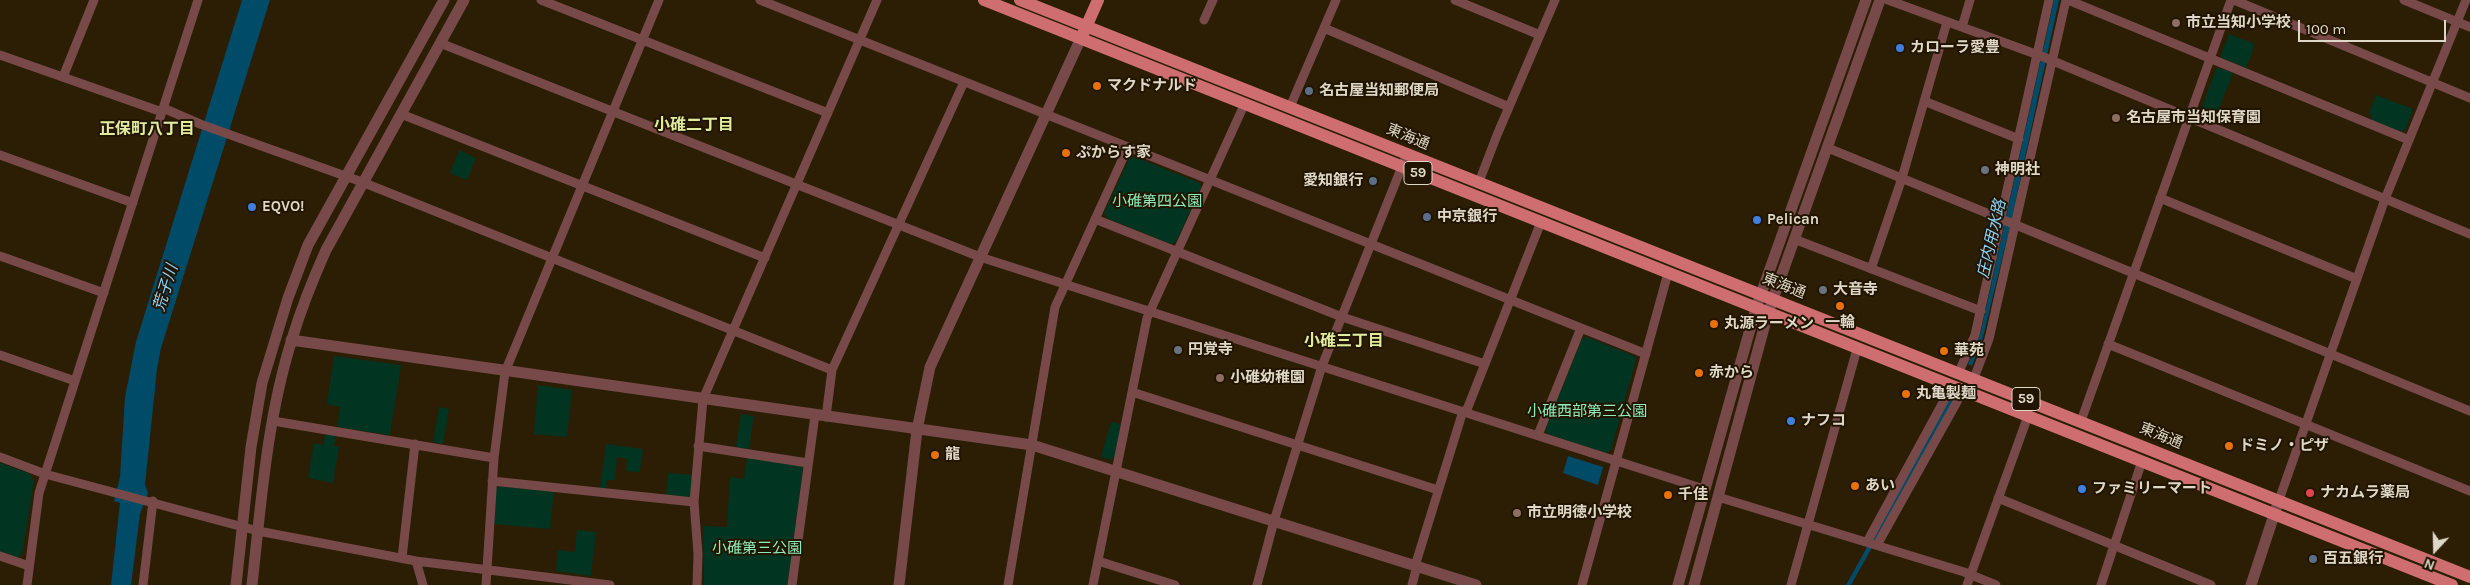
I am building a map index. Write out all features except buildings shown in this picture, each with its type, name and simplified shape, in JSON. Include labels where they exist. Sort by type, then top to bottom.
[{"type":"main road","name":"東海通","points":[[984,0],[2452,585]]},
{"type":"main road","name":"東海通","points":[[1020,0],[1959,372],[2470,577]]},
{"type":"main road","points":[[1080,38],[1098,0]]},
{"type":"street","points":[[63,77],[94,0]]},
{"type":"street","points":[[27,585],[39,494],[198,0]]},
{"type":"street","points":[[236,585],[251,447],[262,383],[274,339],[308,245],[444,0]]},
{"type":"street","points":[[252,585],[272,421],[292,340],[326,250],[464,0]]},
{"type":"street","points":[[541,0],[828,113]]},
{"type":"street","points":[[486,585],[494,458],[505,372],[659,0]]},
{"type":"street","points":[[760,0],[1646,354]]},
{"type":"street","points":[[697,585],[698,554],[694,502],[703,399],[877,0]]},
{"type":"street","points":[[1204,20],[1213,0]]},
{"type":"street","points":[[1290,107],[1336,0]]},
{"type":"street","points":[[1455,0],[1540,35]]},
{"type":"street","points":[[1479,182],[1555,0]]},
{"type":"street","points":[[1694,585],[1718,497],[1766,296],[1866,0]]},
{"type":"street","points":[[1766,296],[1794,239],[1880,0]]},
{"type":"street","points":[[1888,0],[2044,58],[2470,234]]},
{"type":"street","points":[[1962,27],[1970,0]]},
{"type":"street","points":[[1974,378],[1989,339],[2009,222],[2044,58],[2049,0]]},
{"type":"street","points":[[1959,372],[1975,336],[1980,311],[2009,222],[2019,139],[2044,58],[2067,0],[2409,140]]},
{"type":"street","points":[[2081,421],[2230,0]]},
{"type":"street","points":[[2234,0],[2470,98]]},
{"type":"street","points":[[2404,0],[2470,28]]},
{"type":"street","points":[[2250,585],[2385,199],[2466,0]]},
{"type":"street","points":[[1871,269],[1902,178],[1947,22]]},
{"type":"street","points":[[1324,28],[1509,107]]},
{"type":"street","points":[[899,585],[917,430],[930,367],[1080,38]]},
{"type":"street","points":[[440,43],[980,257],[1704,489]]},
{"type":"street","points":[[0,55],[163,110],[362,182],[832,370]]},
{"type":"street","points":[[792,585],[808,463],[832,370],[964,82]]},
{"type":"street","points":[[1924,101],[2019,139]]},
{"type":"street","points":[[1093,585],[1150,311],[1245,103]]},
{"type":"street","points":[[400,114],[764,258]]},
{"type":"street","points":[[1008,585],[1055,307],[1128,147]]},
{"type":"street","points":[[1828,148],[2470,411]]},
{"type":"street","points":[[0,154],[133,203]]},
{"type":"street","points":[[1257,585],[1274,521],[1322,366],[1407,154]]},
{"type":"street","points":[[2160,198],[2357,279]]},
{"type":"street","points":[[1095,219],[1342,317],[1485,364]]},
{"type":"street","points":[[1412,585],[1438,490],[1464,412],[1541,222]]},
{"type":"street","points":[[1794,239],[1980,311]]},
{"type":"street","points":[[0,256],[104,293]]},
{"type":"street","points":[[1582,585],[1668,273]]},
{"type":"street","points":[[1678,585],[1704,489],[1762,311]]},
{"type":"street","points":[[1538,435],[1581,328]]},
{"type":"street","points":[[292,340],[505,372],[1032,445],[1476,585]]},
{"type":"street","points":[[2108,344],[2470,491]]},
{"type":"street","points":[[1791,585],[1857,349]]},
{"type":"street","points":[[0,355],[75,381]]},
{"type":"street","points":[[1872,543],[1957,388]]},
{"type":"street","points":[[1132,392],[1438,490]]},
{"type":"street","points":[[1967,585],[2028,416]]},
{"type":"street","points":[[272,421],[494,458]]},
{"type":"street","points":[[402,558],[415,444]]},
{"type":"street","points":[[698,446],[808,463]]},
{"type":"street","points":[[0,457],[46,474],[149,500],[258,531],[416,561],[610,585]]},
{"type":"street","points":[[2101,585],[2142,462]]},
{"type":"street","points":[[492,481],[694,502]]},
{"type":"street","points":[[1718,497],[1970,574],[1996,585]]},
{"type":"street","points":[[1998,498],[2211,585]]},
{"type":"street","points":[[143,585],[149,500]]},
{"type":"street","points":[[0,556],[29,566]]},
{"type":"street","points":[[416,561],[423,585]]},
{"type":"street","points":[[1098,561],[1175,585]]},
{"type":"green space","points":[[2229,34],[2255,44],[2246,68],[2222,58],[2221,55]]},
{"type":"green space","points":[[2220,68],[2233,73],[2215,119],[2203,114],[2201,110],[2216,69]]},
{"type":"green space","points":[[2376,95],[2413,109],[2406,129],[2401,132],[2370,120],[2372,116],[2369,113]]},
{"type":"green space","points":[[459,150],[476,158],[467,180],[450,173]]},
{"type":"green space","name":"小碓第四公園","points":[[1135,157],[1200,183],[1201,187],[1176,242],[1171,244],[1107,218],[1104,213],[1129,159]]},
{"type":"green space","name":"小碓西部第三公園","points":[[1587,337],[1634,356],[1636,359],[1611,450],[1606,453],[1548,434],[1545,430],[1582,339]]},
{"type":"green space","points":[[334,356],[401,365],[390,435],[337,427],[340,407],[327,404]]},
{"type":"green space","points":[[538,385],[572,390],[567,437],[534,434]]},
{"type":"green space","points":[[439,407],[449,409],[443,444],[433,442]]},
{"type":"green space","points":[[741,414],[754,416],[749,449],[736,447]]},
{"type":"green space","points":[[1111,422],[1121,424],[1115,456],[1111,460],[1101,457]]},
{"type":"green space","points":[[325,434],[336,436],[334,446],[339,447],[333,483],[308,478],[314,443],[323,445]]},
{"type":"green space","points":[[606,444],[643,449],[640,472],[626,471],[627,459],[617,457],[615,480],[607,480],[606,488],[600,488]]},
{"type":"green space","name":"小碓第三公園","points":[[747,458],[802,466],[803,468],[788,585],[704,585],[703,526],[727,527],[730,477],[744,479]]},
{"type":"green space","points":[[0,463],[30,474],[34,481],[22,554],[16,558],[0,552]]},
{"type":"green space","points":[[668,473],[692,475],[691,494],[688,497],[666,495]]},
{"type":"green space","points":[[499,486],[554,492],[550,529],[494,524],[496,489]]},
{"type":"green space","points":[[577,530],[596,532],[591,576],[556,571],[558,550],[575,552]]},
{"type":"water","name":"荒子川","points":[[242,0],[270,0],[161,348],[157,369],[145,485],[148,493],[140,514],[131,585],[111,585],[120,503],[114,501],[120,477],[125,397],[136,342]]},
{"type":"water","points":[[2054,0],[2059,0],[2012,218],[1983,337],[1972,366],[1968,364],[1980,335]]},
{"type":"water","points":[[1950,398],[1955,399],[1851,585],[1846,585]]},
{"type":"water","points":[[1568,456],[1603,467],[1598,485],[1563,473]]},
{"type":"place","name":"市立当知小学校","points":[[2176,23]]},
{"type":"place","name":"カローラ愛豊","points":[[1900,48]]},
{"type":"place","name":"マクドナルド","points":[[1097,86]]},
{"type":"place","name":"名古屋当知郵便局","points":[[1309,91]]},
{"type":"place","name":"名古屋市当知保育園","points":[[2116,118]]},
{"type":"place","name":"ぷからす家","points":[[1066,153]]},
{"type":"place","name":"神明社","points":[[1985,170]]},
{"type":"place","name":"愛知銀行","points":[[1373,181]]},
{"type":"place","name":"EQVO!","points":[[252,207]]},
{"type":"place","name":"中京銀行","points":[[1427,217]]},
{"type":"place","name":"Pelican","points":[[1757,220]]},
{"type":"place","name":"大音寺","points":[[1823,290]]},
{"type":"place","name":"一輪","points":[[1840,306]]},
{"type":"place","name":"丸源ラーメン","points":[[1714,324]]},
{"type":"place","name":"円覚寺","points":[[1178,350]]},
{"type":"place","name":"華苑","points":[[1944,351]]},
{"type":"place","name":"赤から","points":[[1699,373]]},
{"type":"place","name":"小碓幼稚園","points":[[1220,378]]},
{"type":"place","name":"丸亀製麺","points":[[1906,394]]},
{"type":"place","name":"ナフコ","points":[[1791,421]]},
{"type":"place","name":"ドミノ・ピザ","points":[[2229,446]]},
{"type":"place","name":"龍","points":[[935,455]]},
{"type":"place","name":"あい","points":[[1855,486]]},
{"type":"place","name":"ファミリーマート","points":[[2082,489]]},
{"type":"place","name":"ナカムラ薬局","points":[[2310,493]]},
{"type":"place","name":"千佳","points":[[1668,495]]},
{"type":"place","name":"市立明徳小学校","points":[[1517,513]]},
{"type":"place","name":"百五銀行","points":[[2313,559]]},
{"type":"district","name":"小碓二丁目","points":[[694,125]]},
{"type":"district","name":"正保町八丁目","points":[[147,129]]},
{"type":"district","name":"小碓三丁目","points":[[1344,341]]},
{"type":"water label","name":"庄内用水路","points":[[1992,239]]}]
